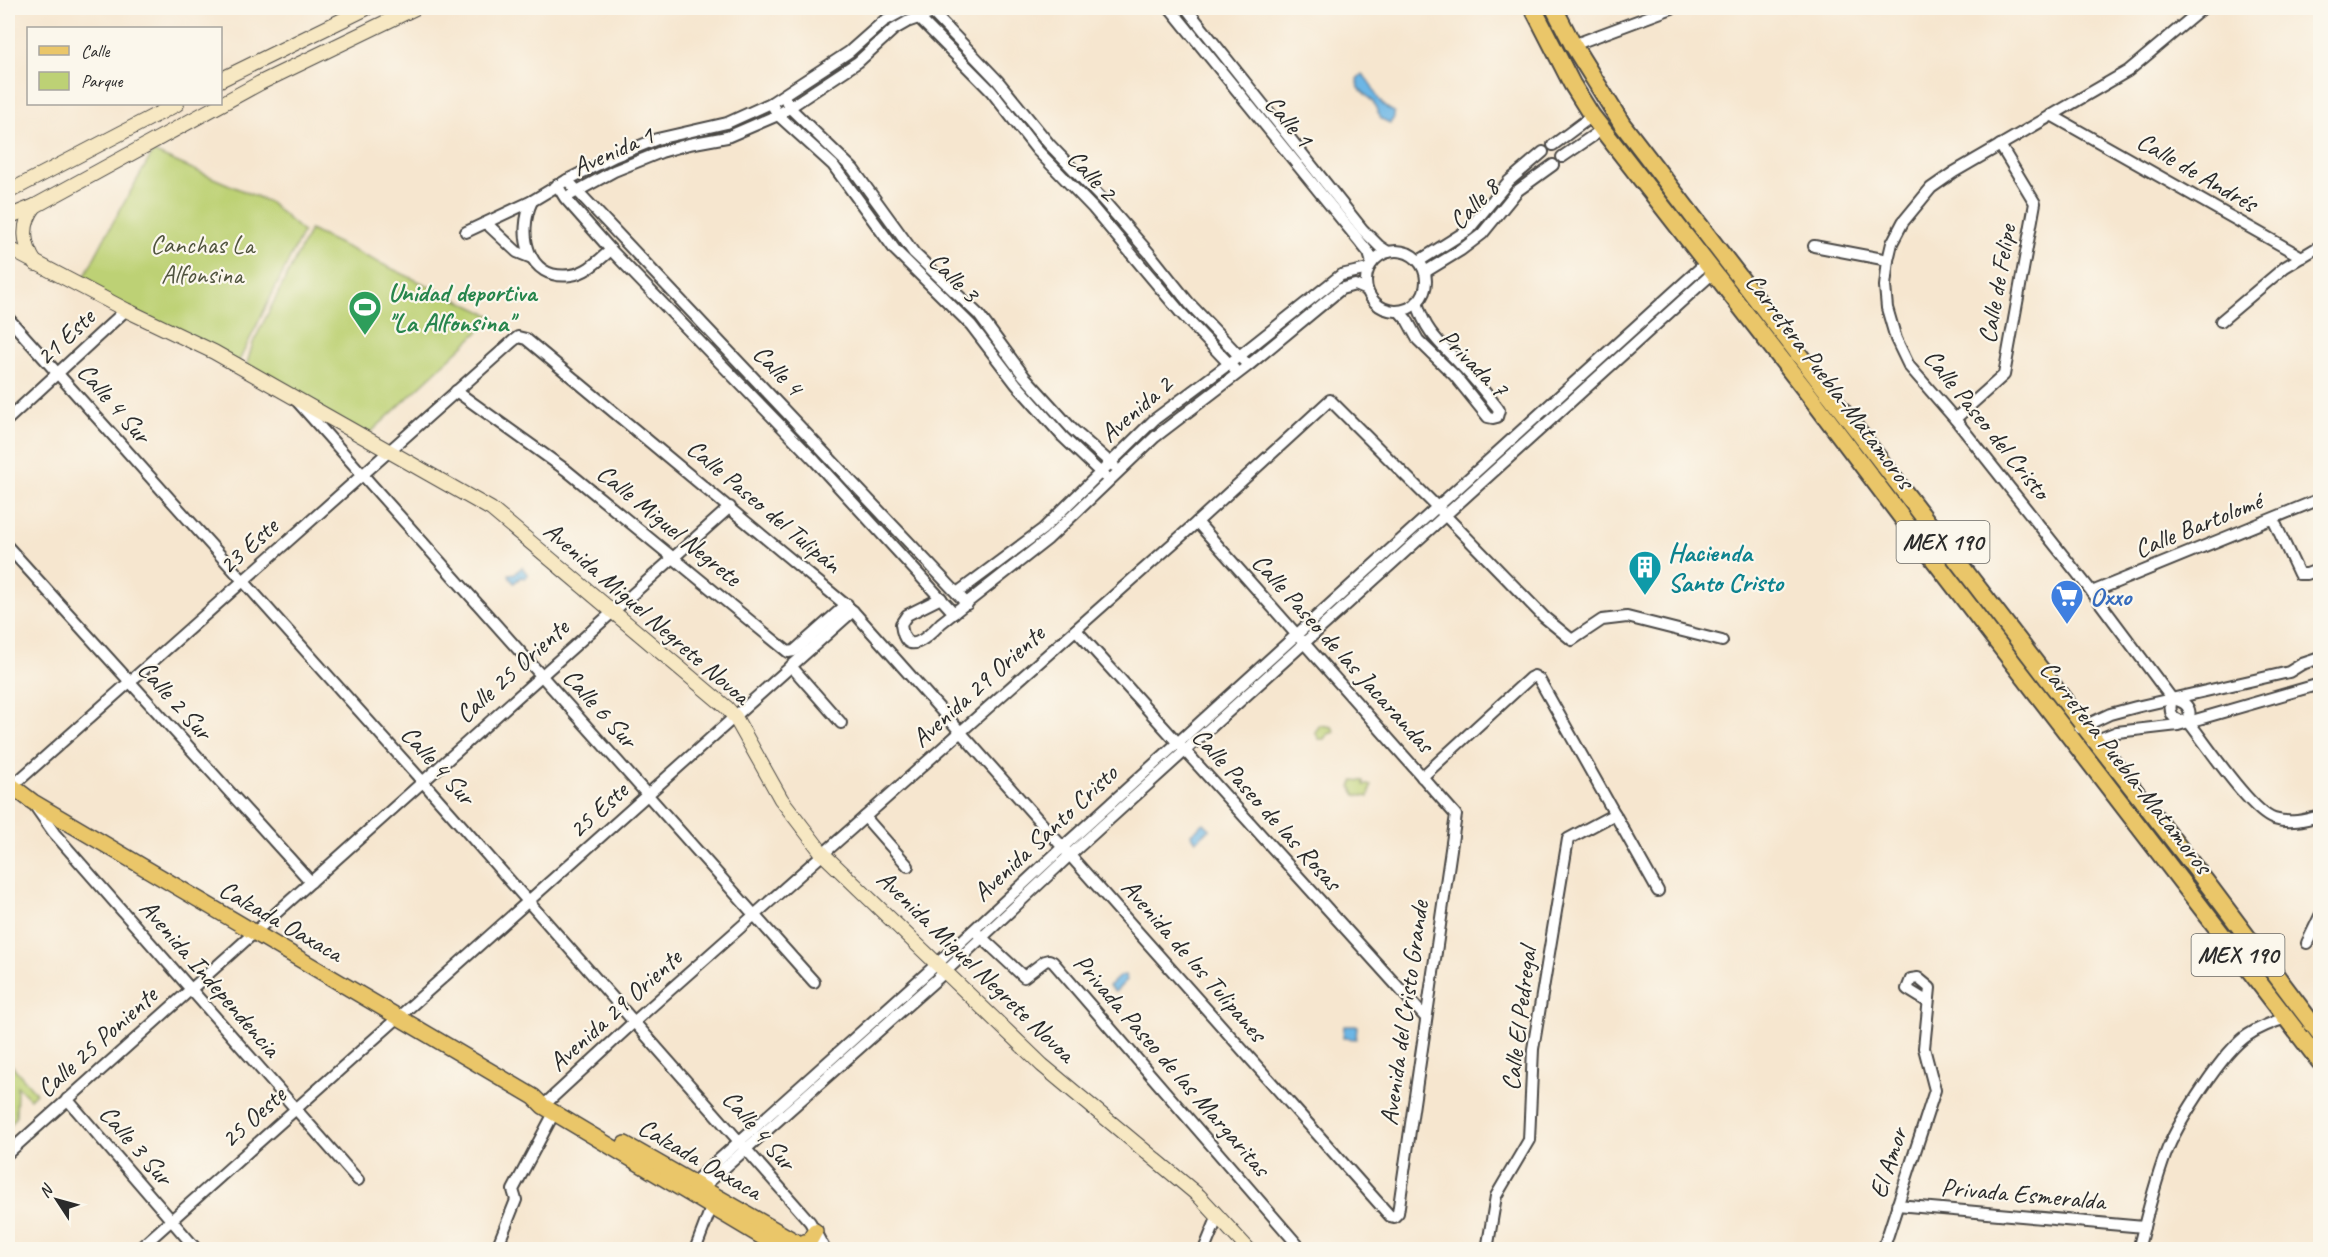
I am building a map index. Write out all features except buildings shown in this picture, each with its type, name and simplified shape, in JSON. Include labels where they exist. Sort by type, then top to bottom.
[{"type":"highway","name":"Carretera Puebla-Matamoros","points":[[1533,8],[1572,84],[1598,122],[1921,543],[2078,736],[2095,740],[2180,848],[2320,1034]]},
{"type":"highway","name":"Carretera Puebla-Matamoros","points":[[1554,8],[1573,45],[1622,124],[2320,1062]]},
{"type":"main road","points":[[222,79],[367,8]]},
{"type":"main road","points":[[222,104],[415,8]]},
{"type":"main road","points":[[8,192],[175,105]]},
{"type":"main road","points":[[8,217],[35,206],[220,105]]},
{"type":"main road","points":[[35,206],[26,223],[25,236],[28,250],[36,264]]},
{"type":"main road","name":"Avenida Miguel Negrete Novoa","points":[[8,248],[126,310],[214,352],[492,509],[726,707],[735,717],[781,799],[823,854],[1042,1065],[1198,1196],[1249,1250]]},
{"type":"main road","name":"Calzada Oaxaca","points":[[9,786],[545,1104],[711,1208],[784,1250]]},
{"type":"main road","name":"Calzada Oaxaca","points":[[545,1104],[805,1246]]},
{"type":"main road","points":[[805,1246],[815,1231]]},
{"type":"street","name":"Avenida 1","points":[[908,8],[884,21],[855,48],[784,96],[727,123],[657,139],[615,156],[562,182],[565,198],[614,171],[689,144],[727,137],[778,115],[858,62],[892,30],[917,12],[947,8]]},
{"type":"street","name":"Calle 1","points":[[1170,8],[1369,253],[1370,266]]},
{"type":"street","name":"Calle 1","points":[[1186,8],[1363,230],[1388,252]]},
{"type":"street","points":[[1573,45],[1672,8]]},
{"type":"street","name":"Calle Paseo del Cristo","points":[[2188,721],[2190,713],[2187,705],[2181,700],[2172,699],[2092,592],[1955,419],[1909,366],[1896,339],[1887,308],[1885,286],[1892,243],[1903,222],[1931,188],[2128,71],[2203,8]]},
{"type":"street","name":"Calle 2","points":[[932,10],[997,80],[1048,144],[1102,199],[1150,254],[1233,360],[1238,373]]},
{"type":"street","name":"Calle 2","points":[[917,12],[991,92],[1037,150],[1093,208],[1181,313],[1233,360],[1249,365]]},
{"type":"street","points":[[1241,97],[1251,88]]},
{"type":"street","name":"Calle 3","points":[[784,96],[789,107],[853,169],[914,253],[980,315],[1024,376],[1064,420],[1118,471]]},
{"type":"street","name":"Calle 3","points":[[771,103],[778,115],[833,165],[895,250],[971,326],[1016,384],[1055,428],[1109,480]]},
{"type":"street","name":"Calle de Andrés","points":[[2051,115],[2302,257]]},
{"type":"street","points":[[1553,145],[1598,122]]},
{"type":"street","points":[[1562,157],[1598,122]]},
{"type":"street","name":"Calle de Felipe","points":[[1955,419],[2004,375],[2035,203],[2000,145]]},
{"type":"street","name":"Calle 8","points":[[1419,261],[1468,230],[1509,181],[1543,152]]},
{"type":"street","name":"Calle 8","points":[[1425,272],[1482,234],[1517,191],[1553,165]]},
{"type":"street","points":[[466,232],[532,201],[562,182]]},
{"type":"street","name":"Calle 4","points":[[562,182],[575,191],[957,593]]},
{"type":"street","name":"Calle 4","points":[[565,198],[611,250],[815,461],[954,613]]},
{"type":"street","points":[[1093,208],[1102,199]]},
{"type":"street","points":[[532,201],[527,213],[525,228],[525,243],[532,258]]},
{"type":"street","points":[[486,223],[517,252],[532,258],[549,272],[572,275],[592,266],[611,250]]},
{"type":"street","points":[[1814,246],[1888,260]]},
{"type":"street","points":[[2221,321],[2285,267],[2320,246]]},
{"type":"street","points":[[1402,251],[1419,261],[1425,272],[1426,284],[1424,294],[1418,302],[1399,311],[1379,306],[1372,299],[1367,290],[1366,279],[1370,266],[1388,252],[1402,251]]},
{"type":"street","name":"Avenida 2","points":[[957,593],[1043,529],[1155,419],[1341,275],[1370,266]]},
{"type":"street","name":"Avenida Santo Cristo","points":[[697,1186],[942,967],[1432,520],[1640,322],[1711,267]]},
{"type":"street","name":"Avenida Santo Cristo","points":[[1441,511],[1648,331],[1711,267]]},
{"type":"street","name":"Avenida 2","points":[[941,598],[907,615],[901,624],[905,638],[918,643],[926,640],[941,623],[1080,511],[1155,437],[1249,365],[1341,289],[1355,285],[1367,290]]},
{"type":"street","points":[[948,302],[955,293]]},
{"type":"street","name":"Privada 7","points":[[1399,311],[1418,340],[1455,376],[1488,417],[1497,417],[1500,410],[1460,364],[1434,339],[1421,318],[1418,302]]},
{"type":"street","name":"21 Este","points":[[8,419],[126,310]]},
{"type":"street","name":"Calle 4 Sur","points":[[8,318],[635,1021],[810,1222],[825,1250]]},
{"type":"street","points":[[1640,322],[1648,331]]},
{"type":"street","name":"23 Este","points":[[9,786],[518,337]]},
{"type":"street","name":"Calle Paseo del Tulipán","points":[[518,337],[526,339],[850,607],[961,732]]},
{"type":"street","points":[[728,371],[738,361]]},
{"type":"street","name":"Calle Miguel Negrete","points":[[456,391],[566,470],[788,652],[794,651],[850,607]]},
{"type":"street","name":"Calle 6 Sur","points":[[293,397],[814,982]]},
{"type":"street","name":"Avenida 29 Oriente","points":[[496,1250],[516,1200],[513,1190],[545,1104],[635,1021],[1197,522],[1330,400],[1441,511]]},
{"type":"street","name":"Calle Bartolomé","points":[[2092,592],[2320,499]]},
{"type":"street","name":"Calle 25 Oriente","points":[[190,990],[730,507]]},
{"type":"street","points":[[1441,511],[1544,617],[1572,640],[1602,620],[1627,617],[1722,641]]},
{"type":"street","points":[[2273,519],[2299,574],[2307,574],[2320,568]]},
{"type":"street","name":"Calle Paseo de las Jacarandas","points":[[1197,522],[1456,815]]},
{"type":"street","name":"Calle 2 Sur","points":[[8,547],[311,882]]},
{"type":"street","points":[[957,593],[967,604]]},
{"type":"street","name":"25 Este","points":[[399,1018],[791,666],[850,607]]},
{"type":"street","name":"Calle Paseo de las Rosas","points":[[1076,630],[1426,1018]]},
{"type":"street","points":[[2078,736],[2110,714],[2289,672],[2302,664],[2320,658]]},
{"type":"street","points":[[791,666],[841,723]]},
{"type":"street","points":[[1422,777],[1534,676],[1539,679],[1658,891]]},
{"type":"street","points":[[2095,740],[2117,732],[2178,724],[2320,684]]},
{"type":"street","name":"Calle Paseo del Cristo","points":[[2172,699],[2170,707],[2172,716],[2179,721],[2188,721]]},
{"type":"street","name":"Calle Paseo del Cristo","points":[[2188,721],[2261,811],[2274,819],[2298,822],[2320,816]]},
{"type":"street","name":"Avenida de los Tulipanes","points":[[961,732],[1068,850],[1390,1216],[1394,1217]]},
{"type":"street","name":"Avenida Independencia","points":[[33,802],[54,833],[358,1180]]},
{"type":"street","name":"Calle El Pedregal","points":[[1487,1250],[1496,1196],[1529,1140],[1533,1049],[1568,839],[1614,814]]},
{"type":"street","name":"Avenida del Cristo Grande","points":[[1394,1217],[1398,1214],[1456,815]]},
{"type":"street","points":[[865,817],[908,866]]},
{"type":"street","points":[[2307,943],[2320,916]]},
{"type":"street","name":"Privada Paseo de las Margaritas","points":[[978,934],[1024,977],[1045,961],[1053,962],[1302,1250]]},
{"type":"street","name":"Calle 25 Poniente","points":[[8,1153],[190,990]]},
{"type":"street","name":"El Amor","points":[[1883,1250],[1935,1090],[1924,1048],[1928,1002]]},
{"type":"street","name":"25 Oeste","points":[[138,1250],[399,1018]]},
{"type":"street","points":[[2138,1250],[2168,1149],[2196,1099],[2219,1066],[2246,1035],[2286,1018]]},
{"type":"street","name":"Calle 3 Sur","points":[[67,1099],[197,1250]]},
{"type":"street","name":"Privada Esmeralda","points":[[1897,1205],[2144,1227]]},
{"type":"street","points":[[695,1250],[711,1208]]},
{"type":"street","points":[[1204,1250],[1218,1216]]},
{"type":"green space","name":"Canchas La Alfonsina","points":[[153,152],[269,202],[303,232],[236,367],[81,283]]},
{"type":"green space","name":"Unidad deportiva ''La Alfonsina''","points":[[310,230],[494,317],[368,435],[245,370],[253,343]]},
{"type":"green space","points":[[1320,725],[1332,727],[1335,732],[1328,734],[1324,739],[1319,739],[1315,732]]},
{"type":"green space","points":[[1354,780],[1364,781],[1364,785],[1371,785],[1369,797],[1356,795],[1351,787]]},
{"type":"green space","points":[[8,1061],[36,1093],[30,1099],[17,1086],[16,1117],[8,1129]]},
{"type":"water","points":[[1362,74],[1382,103],[1394,112],[1394,118],[1390,123],[1381,119],[1373,102],[1359,88],[1357,79]]},
{"type":"water","points":[[522,567],[528,575],[514,583],[509,574],[515,573]]},
{"type":"water","points":[[1204,823],[1210,829],[1196,841],[1191,834]]},
{"type":"water","points":[[1125,975],[1127,980],[1115,992],[1109,986],[1120,976]]},
{"type":"water","points":[[1344,1026],[1357,1026],[1356,1039],[1343,1038]]},
{"type":"place","name":"Unidad deportiva ''La Alfonsina''","points":[[365,336]]},
{"type":"place","name":"Hacienda Santo Cristo","points":[[1645,596]]},
{"type":"place","name":"Oxxo","points":[[2067,625]]}]
